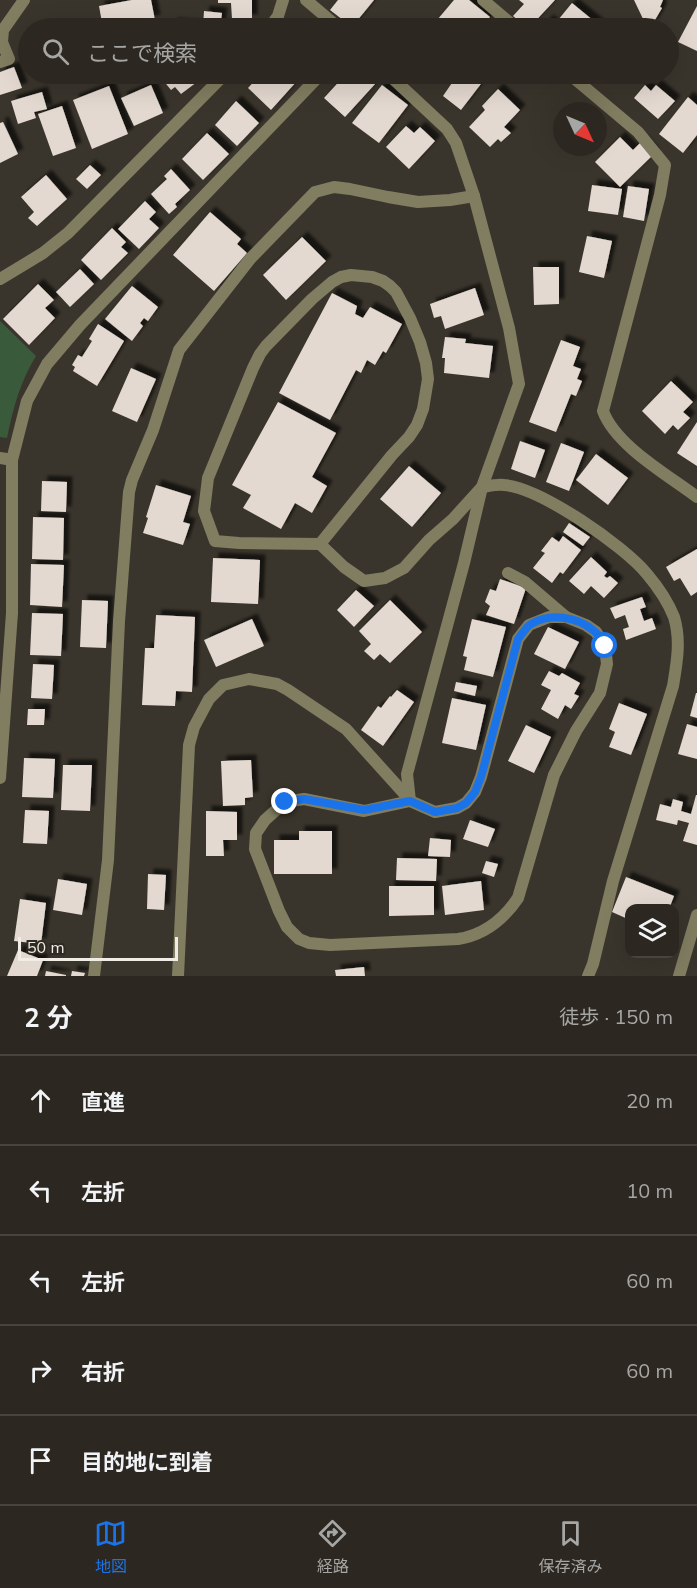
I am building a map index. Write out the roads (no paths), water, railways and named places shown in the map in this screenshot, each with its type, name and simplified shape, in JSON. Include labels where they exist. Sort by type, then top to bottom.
[{"type":"street","points":[[0,62],[9,58],[2,42],[3,30],[24,0]]},
{"type":"street","points":[[276,18],[283,0]]},
{"type":"street","points":[[306,0],[327,18]]},
{"type":"street","points":[[483,0],[504,18]]},
{"type":"street","points":[[0,279],[44,253],[68,233],[215,84]]},
{"type":"street","points":[[0,778],[12,613],[6,459],[27,401],[47,363],[80,325],[311,84]]},
{"type":"street","points":[[399,84],[447,129],[456,143],[474,196],[509,328],[519,384],[482,487],[464,563],[407,774],[410,801]]},
{"type":"street","points":[[581,84],[638,132],[664,165],[660,195],[603,411],[606,421],[630,447],[697,496]]},
{"type":"street","points":[[94,976],[108,860],[119,621],[129,492],[153,430],[179,350],[250,259],[315,192],[334,187],[418,202],[474,196]]},
{"type":"street","points":[[320,544],[409,436],[417,425],[423,409],[428,380],[420,342],[396,292],[383,281],[372,277],[351,275],[332,282],[266,346],[253,368],[208,478],[204,511],[215,541],[320,544],[344,567],[364,581],[385,578],[404,568],[482,487],[505,485],[529,492],[562,508],[597,531],[646,573],[667,603],[674,618],[679,652],[673,686],[613,881],[588,976]]},
{"type":"street","points":[[410,801],[364,810],[304,799],[295,800],[285,802],[265,820],[256,833],[255,849],[279,911],[287,927],[299,939],[309,943],[330,945],[423,942],[471,937],[498,922],[518,898],[554,775],[576,731],[600,693],[607,664],[605,646],[596,632],[566,617],[525,582],[508,573]]},
{"type":"street","points":[[178,976],[189,745],[194,727],[209,699],[223,685],[249,679],[277,684],[346,729],[410,801],[435,812],[457,808],[466,803],[475,792],[481,777],[518,639],[529,625],[549,617],[566,617]]},
{"type":"street","points":[[679,976],[697,915]]}]
